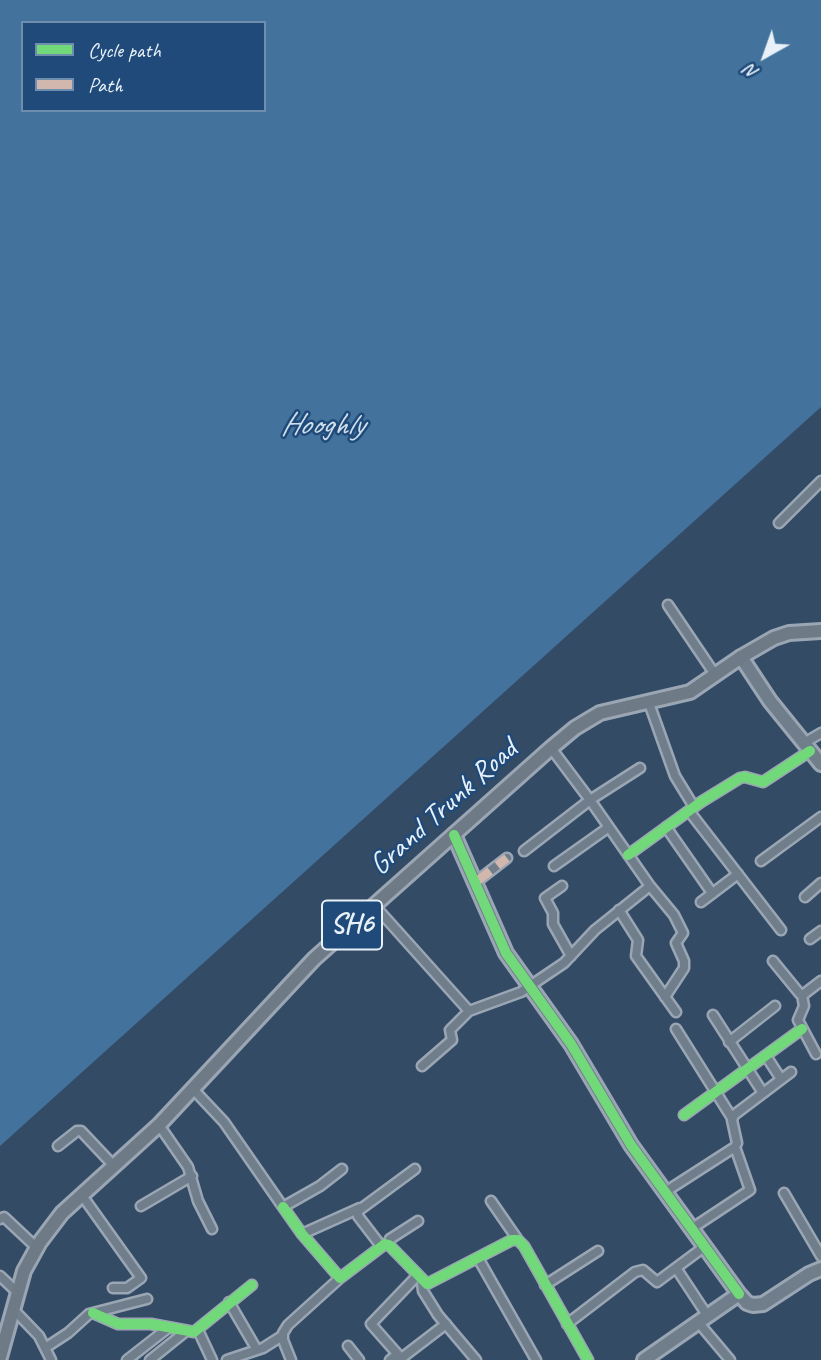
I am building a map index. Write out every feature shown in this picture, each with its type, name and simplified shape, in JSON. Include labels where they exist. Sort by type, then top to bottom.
[{"type":"main road","name":"Grand Trunk Road","points":[[0,1357],[24,1271],[62,1213],[159,1125],[314,959],[551,748],[595,716],[690,692],[741,657],[782,636],[821,631]]},
{"type":"street","points":[[779,523],[821,481]]},
{"type":"street","points":[[668,605],[716,676]]},
{"type":"street","points":[[741,657],[770,701],[821,764]]},
{"type":"street","points":[[649,702],[675,776],[692,809],[781,930]]},
{"type":"street","points":[[628,855],[740,778],[763,782],[821,733]]},
{"type":"street","points":[[551,748],[650,886],[674,915],[683,933],[676,943],[684,961],[684,968],[665,997]]},
{"type":"street","points":[[524,852],[590,800],[640,768]]},
{"type":"street","points":[[761,861],[821,817]]},
{"type":"street","points":[[554,866],[609,827]]},
{"type":"street","points":[[666,827],[712,893]]},
{"type":"street","points":[[454,835],[501,943],[572,1044],[631,1145],[738,1294],[747,1303],[763,1304],[821,1269]]},
{"type":"street","points":[[476,882],[507,858]]},
{"type":"street","points":[[701,902],[738,874]]},
{"type":"street","points":[[805,897],[821,883]]},
{"type":"street","points":[[562,886],[546,896],[545,900],[554,913],[553,924],[571,956]]},
{"type":"street","points":[[422,1066],[453,1039],[450,1030],[469,1011],[531,986],[557,969],[619,910],[650,886]]},
{"type":"street","points":[[374,905],[469,1011]]},
{"type":"street","points":[[619,910],[638,940],[636,956],[676,1012]]},
{"type":"street","points":[[810,939],[821,931]]},
{"type":"street","points":[[773,961],[802,995],[804,1006],[798,1020],[816,1054]]},
{"type":"street","points":[[802,995],[821,981]]},
{"type":"street","points":[[729,1042],[775,1006]]},
{"type":"street","points":[[713,1015],[763,1093]]},
{"type":"street","points":[[676,1028],[732,1118],[737,1143],[735,1147],[750,1190],[691,1229]]},
{"type":"street","points":[[684,1115],[802,1029]]},
{"type":"street","points":[[765,1056],[781,1079]]},
{"type":"street","points":[[732,1118],[791,1072]]},
{"type":"street","points":[[192,1088],[224,1122],[302,1234],[340,1278]]},
{"type":"street","points":[[159,1125],[192,1176],[198,1201],[212,1229]]},
{"type":"street","points":[[58,1146],[77,1131],[81,1131],[114,1166]]},
{"type":"street","points":[[664,1192],[735,1147]]},
{"type":"street","points":[[283,1206],[320,1186],[342,1169]]},
{"type":"street","points":[[302,1234],[360,1208],[415,1169]]},
{"type":"street","points":[[141,1206],[192,1176]]},
{"type":"street","points":[[81,1194],[141,1278],[127,1288],[113,1288]]},
{"type":"street","points":[[784,1194],[821,1256]]},
{"type":"street","points":[[491,1201],[524,1246],[588,1360]]},
{"type":"street","points":[[360,1208],[358,1216],[420,1279],[429,1283],[512,1240],[518,1240]]},
{"type":"street","points":[[0,1220],[4,1217],[37,1248]]},
{"type":"street","points":[[227,1360],[257,1350],[282,1336],[288,1325],[340,1278],[418,1220]]},
{"type":"street","points":[[567,1324],[639,1270],[645,1271],[657,1282],[704,1247]]},
{"type":"street","points":[[545,1285],[598,1251]]},
{"type":"street","points":[[478,1258],[536,1360]]},
{"type":"street","points":[[676,1268],[730,1360]]},
{"type":"street","points":[[0,1276],[18,1293]]},
{"type":"street","points":[[420,1279],[424,1294],[476,1360]]},
{"type":"street","points":[[420,1279],[371,1322],[395,1359],[446,1324]]},
{"type":"street","points":[[93,1313],[118,1324],[151,1324],[185,1332],[198,1330],[253,1285]]},
{"type":"street","points":[[646,1359],[738,1294]]},
{"type":"street","points":[[45,1348],[93,1313],[147,1299]]},
{"type":"street","points":[[229,1302],[257,1350]]},
{"type":"street","points":[[14,1310],[33,1330],[51,1360]]},
{"type":"street","points":[[127,1360],[168,1328]]},
{"type":"street","points":[[198,1330],[212,1360]]},
{"type":"street","points":[[150,1360],[185,1332]]},
{"type":"street","points":[[282,1336],[291,1360]]},
{"type":"street","points":[[348,1346],[359,1360]]},
{"type":"water","name":"Hooghly","points":[[0,0],[821,0],[821,407],[0,1146]]},
{"type":"marked path","points":[[476,882],[507,858]]},
{"type":"cycle path","points":[[628,855],[701,802],[740,778],[763,782],[810,751]]},
{"type":"cycle path","points":[[454,835],[506,953],[571,1044],[631,1145],[739,1294]]},
{"type":"cycle path","points":[[684,1115],[802,1029]]},
{"type":"cycle path","points":[[283,1207],[340,1278],[385,1244],[427,1284],[512,1240],[518,1240],[524,1246],[588,1360]]},
{"type":"cycle path","points":[[93,1313],[118,1324],[151,1324],[194,1332],[252,1285]]}]
